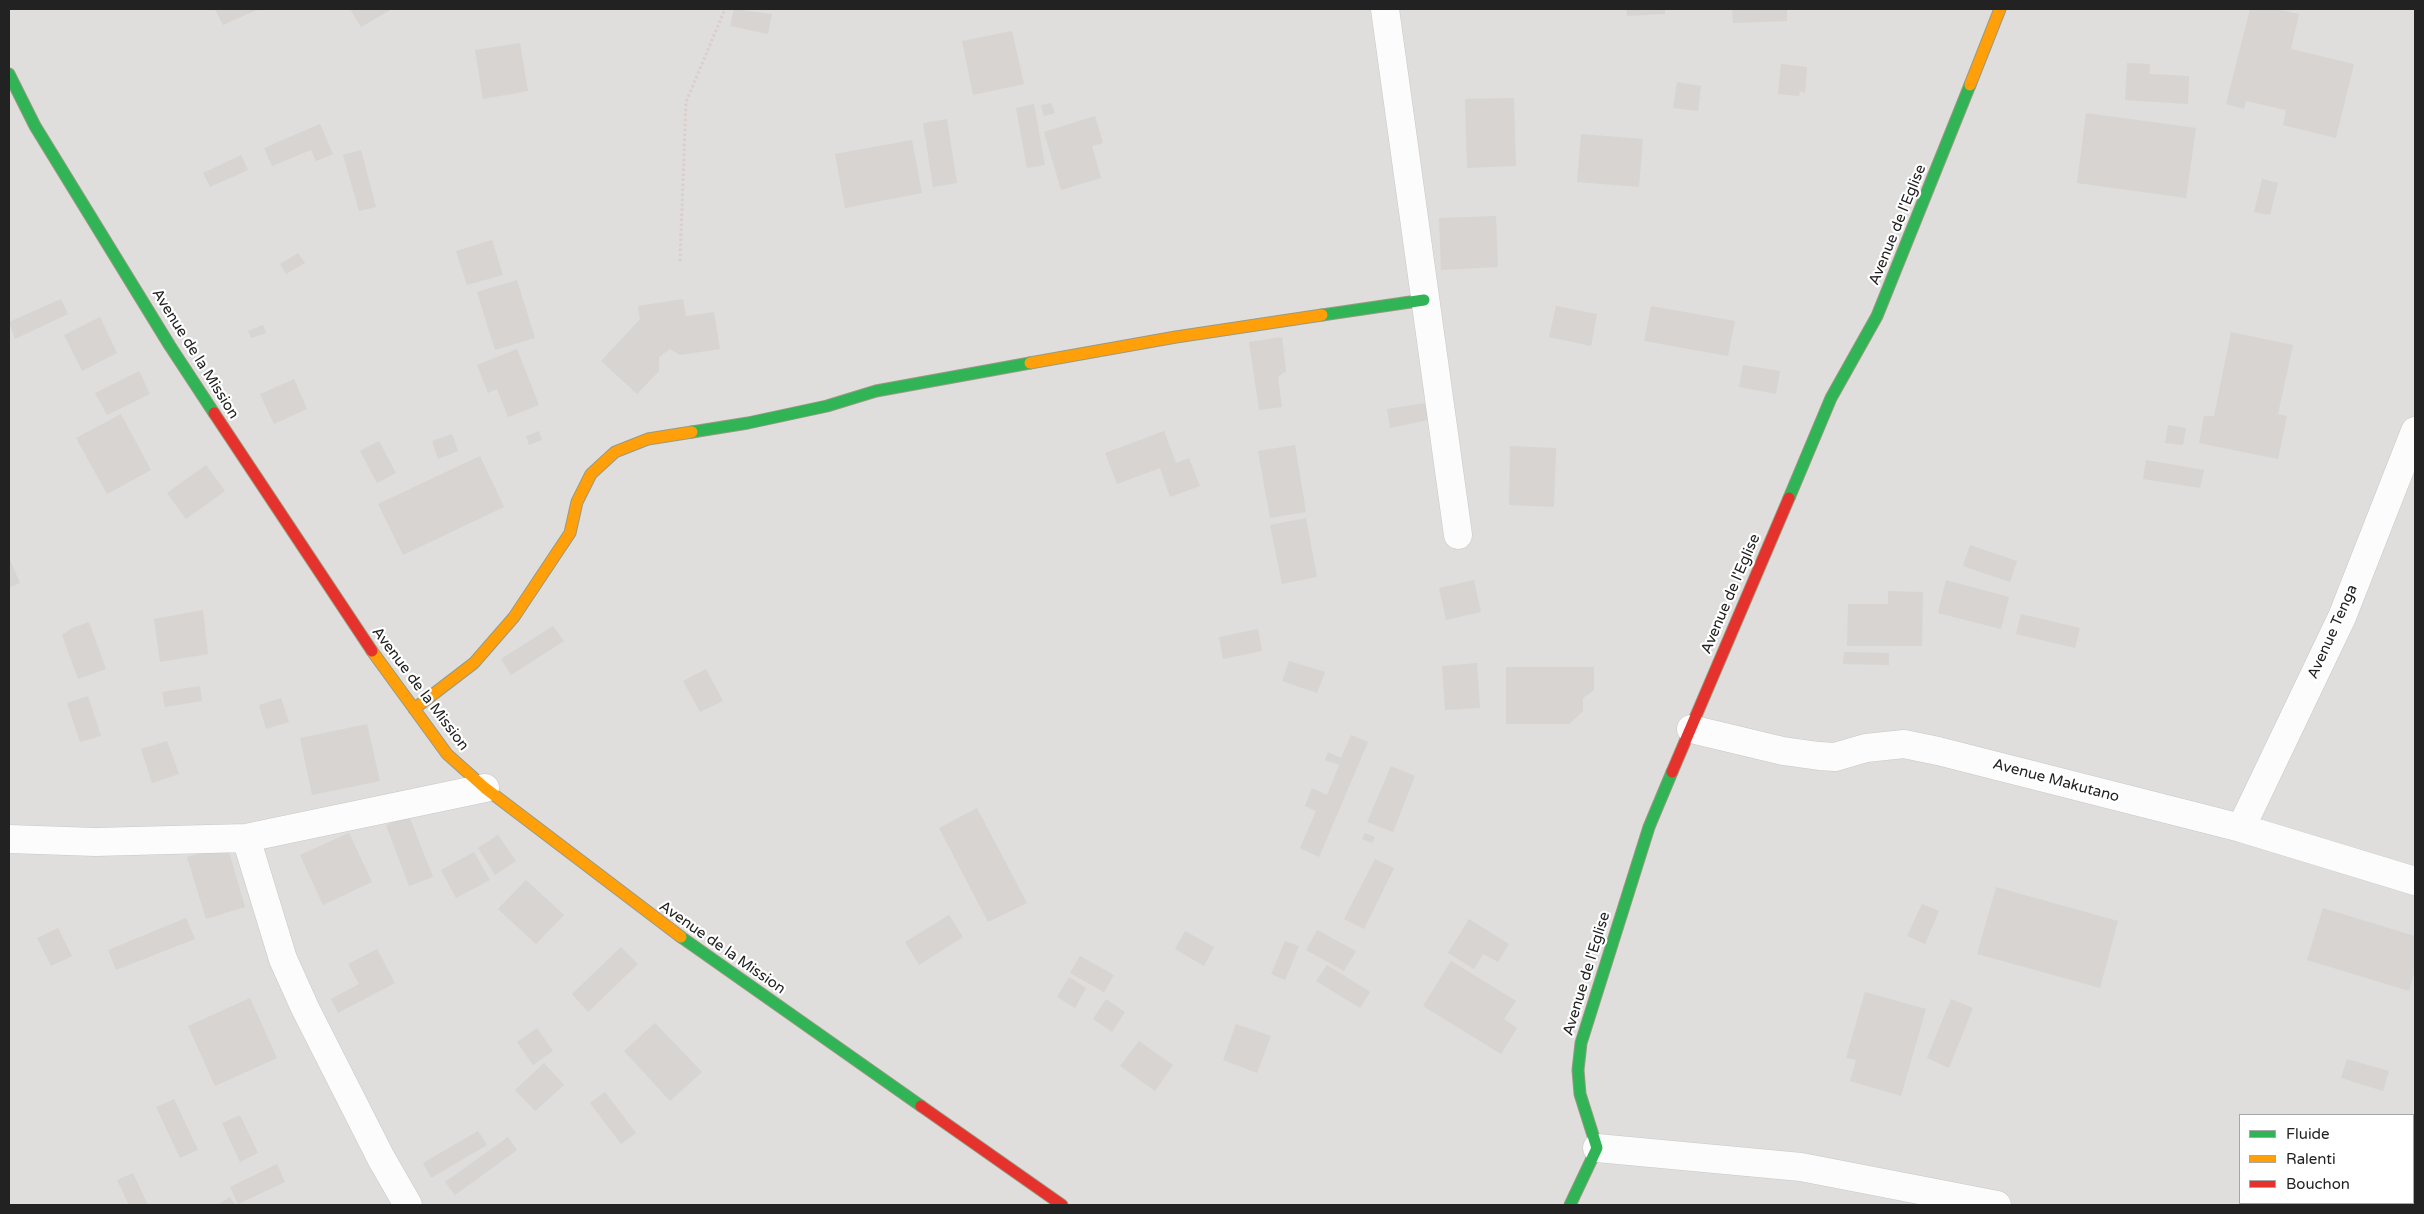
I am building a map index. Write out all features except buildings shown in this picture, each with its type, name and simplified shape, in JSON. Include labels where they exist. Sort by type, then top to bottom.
[{"type":"street","points":[[1385,9],[1458,535]]},
{"type":"street","name":"Avenue de l'Eglise","points":[[1597,1148],[1580,1094],[1578,1070],[1582,1043],[1649,827],[1831,398],[1880,307],[1916,223],[2000,9]]},
{"type":"street","name":"Avenue de la Mission","points":[[9,74],[35,126],[170,346],[351,622],[447,754],[485,788],[650,915],[1062,1205]]},
{"type":"street","points":[[414,709],[474,663],[514,617],[570,533],[577,502],[592,474],[615,452],[648,439],[748,423],[827,406],[876,391],[1176,338],[1424,300]]},
{"type":"street","name":"Avenue Tenga","points":[[2241,828],[2342,617],[2415,431]]},
{"type":"street","name":"Avenue Makutano","points":[[1691,729],[1783,751],[1819,756],[1834,757],[1866,748],[1904,744],[2018,770],[2241,828],[2415,881]]},
{"type":"street","points":[[9,839],[95,842],[246,838],[485,788]]},
{"type":"street","points":[[246,838],[283,959],[305,1008],[372,1140],[408,1205]]},
{"type":"street","points":[[1570,1205],[1597,1148],[1801,1167],[1997,1205]]},
{"type":"path","points":[[680,261],[686,102],[725,9]]},
{"type":"shaded area","points":[[9,9],[2415,9],[2415,1205],[9,1205]]},
{"type":"traffic: fast","points":[[9,74],[35,126],[170,346],[214,413]]},
{"type":"traffic: fast","points":[[1789,498],[1831,398],[1877,316],[1970,85]]},
{"type":"traffic: fast","points":[[1322,315],[1424,300]]},
{"type":"traffic: fast","points":[[692,432],[748,423],[827,406],[876,391],[1030,363]]},
{"type":"traffic: fast","points":[[1570,1205],[1597,1148],[1580,1094],[1578,1070],[1581,1043],[1649,827],[1672,772]]},
{"type":"traffic: fast","points":[[681,937],[921,1106]]},
{"type":"traffic: slow","points":[[1970,85],[2000,9]]},
{"type":"traffic: slow","points":[[1030,363],[1176,337],[1322,315]]},
{"type":"traffic: slow","points":[[414,709],[474,663],[514,617],[570,533],[577,502],[591,474],[615,452],[648,439],[692,432]]},
{"type":"traffic: slow","points":[[372,651],[447,754],[485,788],[681,937]]},
{"type":"traffic: jam","points":[[214,413],[372,651]]},
{"type":"traffic: jam","points":[[1672,772],[1789,498]]},
{"type":"traffic: jam","points":[[921,1106],[1062,1205]]}]
